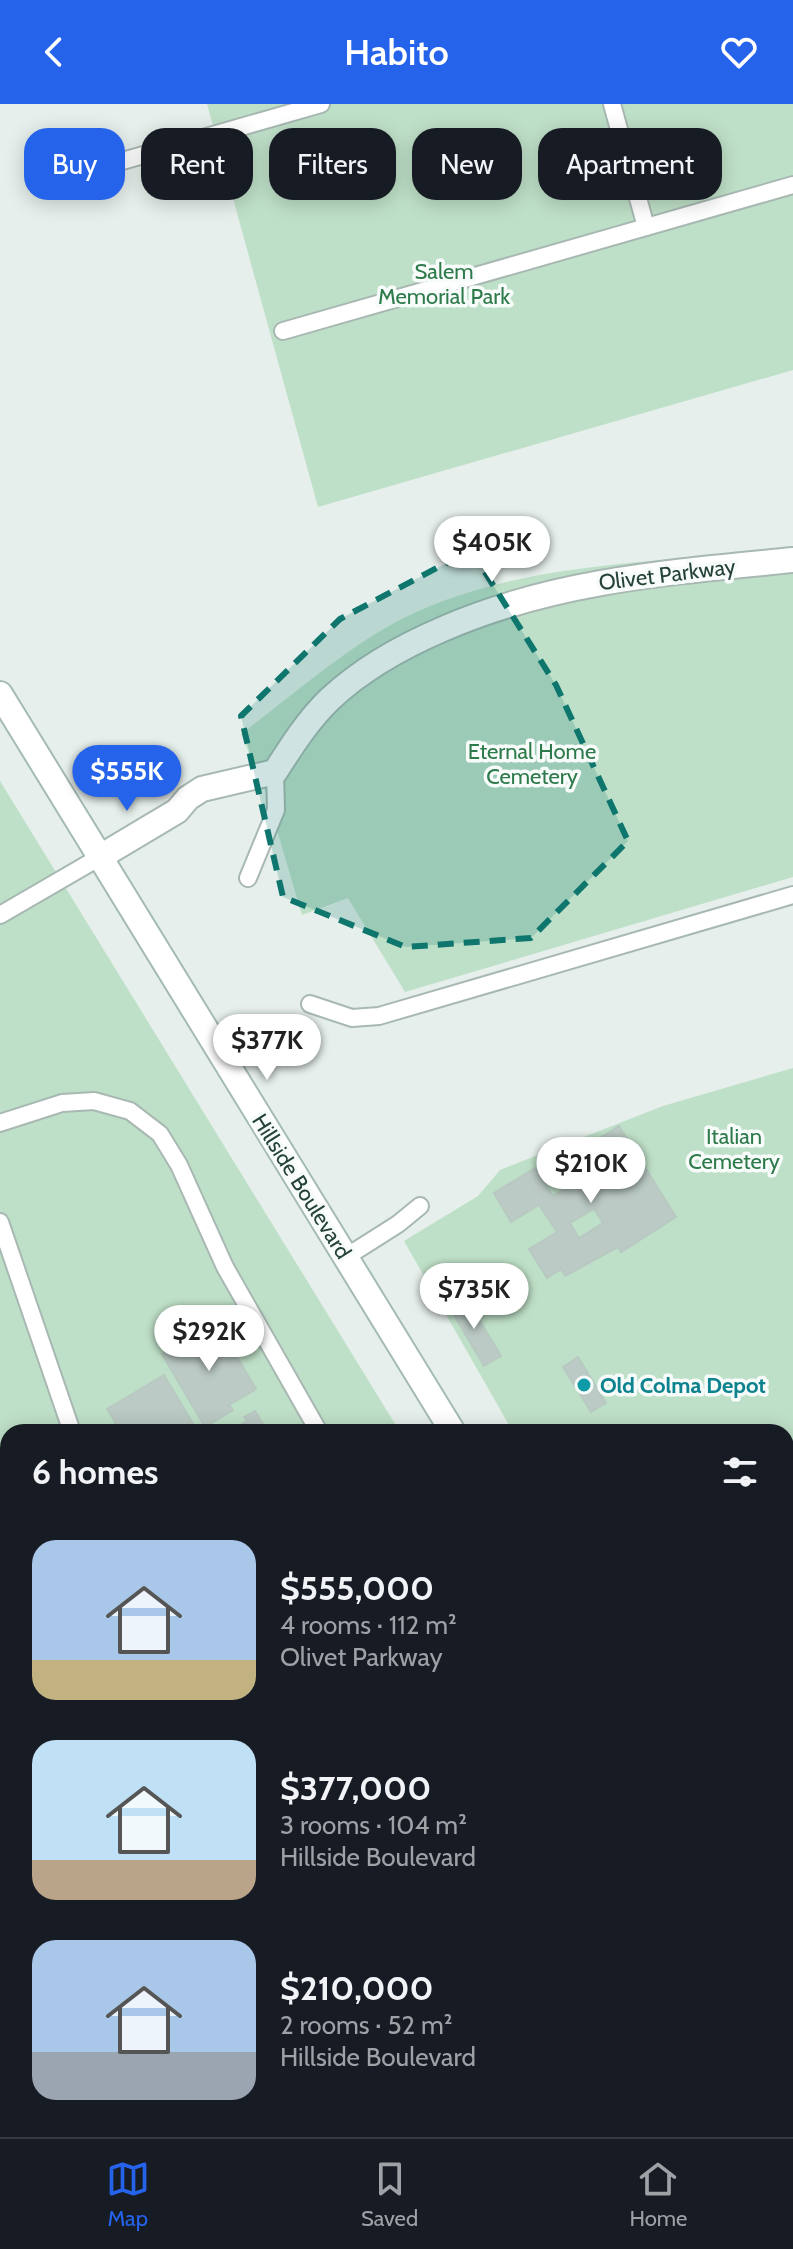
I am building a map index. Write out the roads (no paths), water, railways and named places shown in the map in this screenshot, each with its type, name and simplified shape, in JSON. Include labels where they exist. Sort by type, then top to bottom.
[{"type":"main road","name":"Olivet Parkway","points":[[275,772],[321,710],[358,675],[386,656],[466,619],[522,599],[624,577],[793,560]]},
{"type":"main road","name":"Hillside Boulevard","points":[[0,694],[448,1424]]},
{"type":"main road","points":[[100,857],[177,811],[188,798],[202,789],[275,772]]},
{"type":"lane","points":[[125,160],[321,104]]},
{"type":"lane","points":[[612,104],[646,227]]},
{"type":"lane","points":[[283,331],[793,185]]},
{"type":"lane","points":[[248,878],[276,810],[275,772]]},
{"type":"lane","points":[[0,915],[100,857]]},
{"type":"lane","points":[[310,1004],[352,1018],[379,1016],[793,895]]},
{"type":"lane","points":[[0,1123],[62,1103],[94,1101],[130,1111],[153,1128],[171,1149],[225,1267],[314,1424]]},
{"type":"lane","points":[[346,1257],[420,1206]]},
{"type":"lane","points":[[0,1222],[69,1424]]},
{"type":"place","name":"Old Colma Depot","points":[[584,1385]]},
{"type":"park label","name":"Salem Memorial Park","points":[[444,284]]},
{"type":"park label","name":"Eternal Home Cemetery","points":[[532,764]]},
{"type":"park label","name":"Italian Cemetery","points":[[734,1148]]}]
